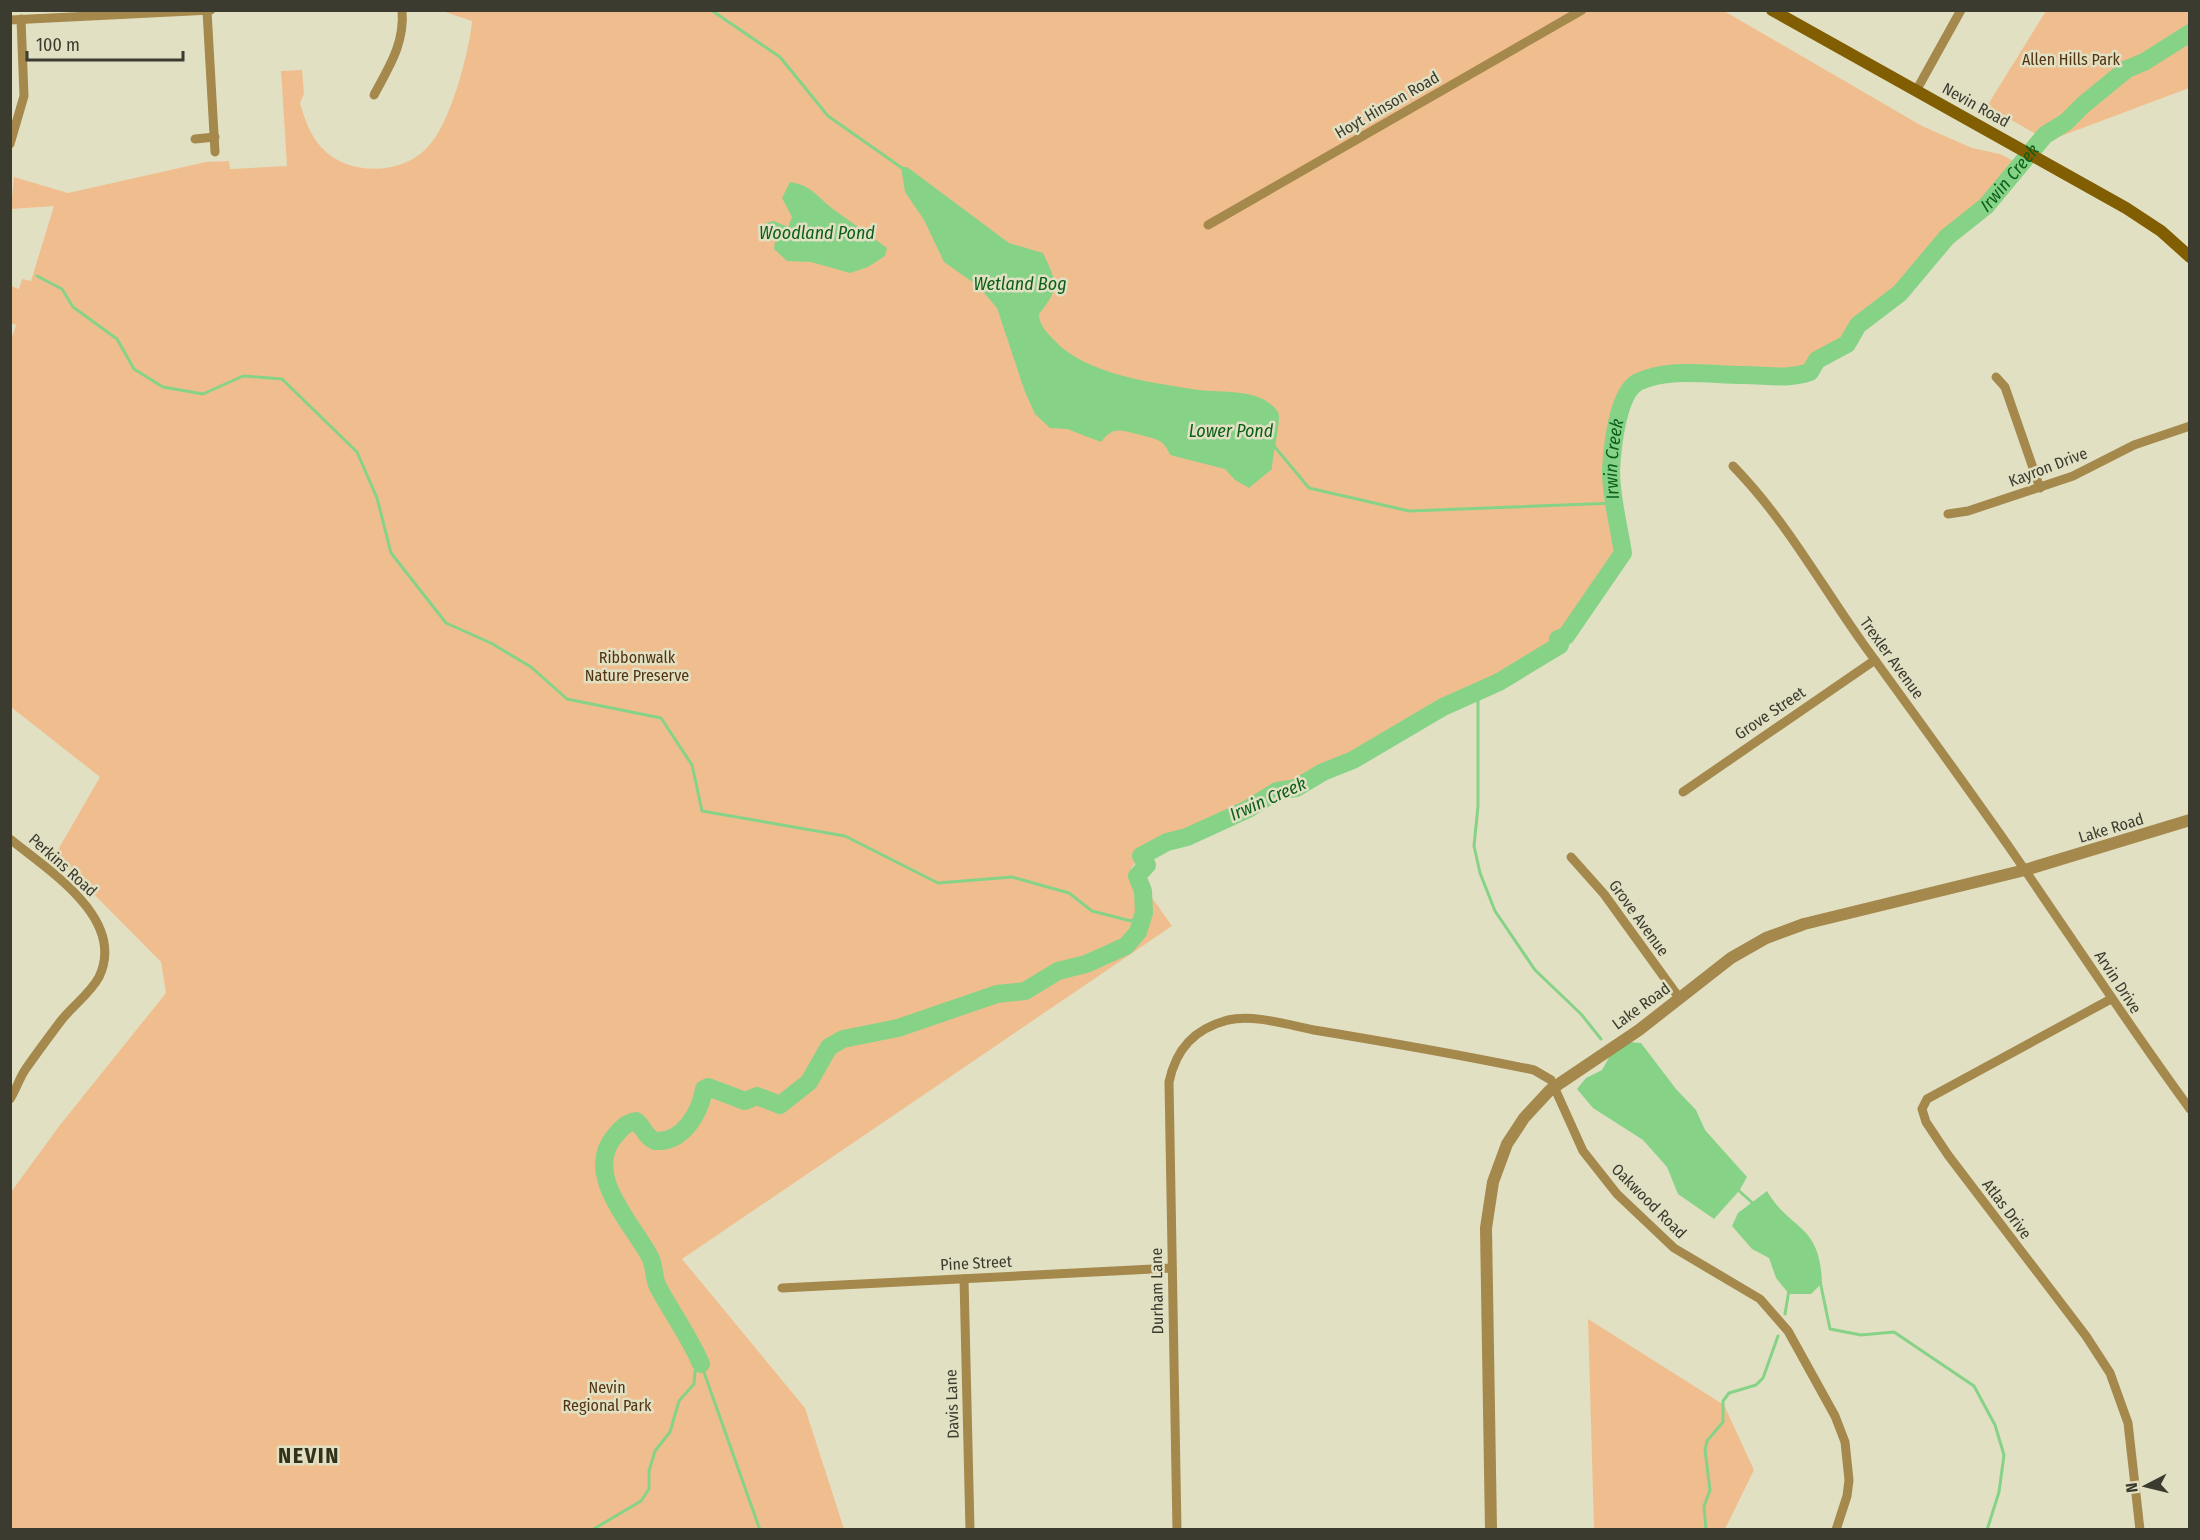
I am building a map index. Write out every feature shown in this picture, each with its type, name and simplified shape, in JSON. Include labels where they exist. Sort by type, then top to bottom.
[{"type":"main road","name":"Nevin Road","points":[[1772,10],[2126,208],[2161,231],[2190,257]]},
{"type":"street","points":[[374,95],[397,52],[403,35],[402,10]]},
{"type":"street","name":"Hoyt Hinson Road","points":[[1208,225],[1581,10]]},
{"type":"street","points":[[1916,91],[1961,10]]},
{"type":"street","points":[[10,20],[209,11],[216,152]]},
{"type":"street","points":[[10,144],[24,96],[21,19]]},
{"type":"street","points":[[195,139],[215,137]]},
{"type":"street","points":[[1996,376],[2005,387],[2040,488]]},
{"type":"street","name":"Kayron Drive","points":[[1948,514],[1968,511],[2073,476],[2134,445],[2190,426]]},
{"type":"street","name":"Trexler Avenue","points":[[1732,466],[1758,494],[1788,535],[2025,870]]},
{"type":"street","name":"Grove Street","points":[[1683,792],[1875,660]]},
{"type":"street","name":"Lake Road","points":[[1491,1530],[1485,1262],[1488,1206],[1499,1162],[1507,1144],[1537,1103],[1555,1086],[1680,999],[1731,958],[1786,930],[2025,870],[2190,820]]},
{"type":"street","name":"Perkins Road","points":[[10,839],[80,897],[95,919],[105,946],[103,968],[98,980],[70,1009],[38,1051],[10,1099]]},
{"type":"street","name":"Grove Avenue","points":[[1571,857],[1604,894],[1680,999]]},
{"type":"street","name":"Arvin Drive","points":[[2025,870],[2111,999],[2190,1108]]},
{"type":"street","name":"Atlas Drive","points":[[2111,999],[1928,1099],[1922,1109],[1926,1122],[1948,1155],[2085,1336],[2110,1373],[2128,1423],[2140,1530]]},
{"type":"street","name":"Durham Lane","points":[[1177,1530],[1168,1101],[1169,1082],[1178,1053],[1187,1041],[1204,1029],[1227,1020],[1249,1020],[1426,1048],[1534,1070],[1547,1076],[1555,1086]]},
{"type":"street","name":"Oakwood Road","points":[[1555,1086],[1583,1150],[1617,1194],[1674,1248],[1760,1299],[1792,1337],[1835,1416],[1847,1450],[1847,1497],[1836,1530]]},
{"type":"street","name":"Pine Street","points":[[782,1288],[1172,1268]]},
{"type":"street","name":"Davis Lane","points":[[964,1279],[970,1530]]},
{"type":"green space","name":"Ribbonwalk Nature Preserve","points":[[442,11],[1724,11],[1922,126],[1972,148],[2000,154],[2021,165],[1986,206],[1947,237],[1900,293],[1858,325],[1847,344],[1817,360],[1810,372],[1785,376],[1676,373],[1650,377],[1631,388],[1625,398],[1617,423],[1611,471],[1623,553],[1566,636],[1559,639],[1560,645],[1499,682],[1443,707],[1353,760],[1323,772],[1296,788],[1277,791],[1248,809],[1187,837],[1167,842],[1141,856],[1131,868],[1172,926],[682,1259],[805,1408],[844,1529],[11,1529],[11,1192],[60,1125],[166,993],[161,962],[55,855],[100,777],[11,707],[10,343],[16,325],[11,323],[11,286],[19,289],[22,279],[31,281],[54,206],[11,209],[14,177],[68,193],[206,162],[229,161],[230,169],[287,166],[281,71],[302,70],[304,94],[300,103],[308,127],[322,148],[346,164],[359,167],[374,169],[402,164],[415,158],[435,138],[457,88],[467,51],[472,21]]},
{"type":"green space","name":"Allen Hills Park","points":[[2046,11],[2189,11],[2189,88],[2048,141],[1987,106]]},
{"type":"green space","points":[[1588,1319],[1724,1405],[1754,1470],[1725,1529],[1594,1529]]},
{"type":"water","name":"Lower Pond","points":[[901,167],[907,167],[1009,243],[1043,253],[1055,285],[1051,298],[1039,314],[1039,318],[1046,332],[1068,352],[1083,361],[1119,375],[1192,389],[1250,395],[1270,404],[1279,416],[1272,469],[1249,488],[1235,480],[1225,469],[1170,455],[1165,445],[1153,438],[1117,430],[1109,433],[1101,442],[1067,429],[1050,428],[1035,414],[1025,392],[997,308],[978,286],[944,262],[924,220],[905,192]]},
{"type":"water","name":"Woodland Pond","points":[[790,182],[809,189],[887,248],[885,256],[868,267],[850,273],[811,262],[787,261],[774,249],[775,241],[765,223],[774,221],[788,227],[792,217],[782,198]]},
{"type":"water","points":[[1628,1042],[1641,1043],[1676,1089],[1696,1110],[1705,1130],[1747,1177],[1739,1191],[1714,1219],[1678,1194],[1667,1167],[1643,1140],[1593,1108],[1577,1089],[1586,1078],[1602,1070],[1612,1052]]},
{"type":"water","points":[[1767,1191],[1785,1214],[1810,1238],[1816,1249],[1822,1283],[1811,1294],[1789,1294],[1776,1278],[1769,1258],[1752,1249],[1732,1226],[1738,1213]]},
{"type":"waterway","points":[[711,10],[780,57],[828,116],[902,168]]},
{"type":"waterway","name":"Irwin Creek","points":[[701,1364],[658,1287],[650,1257],[623,1215],[607,1183],[604,1167],[606,1152],[614,1137],[624,1127],[636,1121],[655,1141],[674,1137],[689,1125],[699,1108],[704,1089],[708,1087],[745,1101],[757,1096],[780,1105],[809,1082],[829,1047],[843,1039],[898,1028],[997,994],[1025,991],[1058,971],[1086,964],[1126,946],[1138,932],[1144,913],[1143,891],[1137,876],[1147,865],[1141,856],[1167,842],[1187,837],[1248,809],[1277,791],[1296,788],[1323,772],[1353,760],[1443,707],[1499,682],[1560,645],[1558,639],[1566,636],[1623,553],[1611,471],[1620,409],[1631,388],[1650,377],[1676,373],[1785,376],[1810,372],[1817,360],[1847,344],[1858,325],[1900,293],[1947,237],[1986,206],[2045,135],[2066,122],[2127,69],[2144,62],[2190,33]]},
{"type":"waterway","points":[[37,276],[62,289],[73,307],[117,339],[134,369],[163,387],[203,394],[243,376],[282,379],[357,452],[377,498],[391,553],[446,623],[491,643],[531,667],[567,699],[661,718],[692,765],[702,811],[845,836],[938,883],[1012,877],[1069,893],[1092,911],[1131,921],[1144,913]]},
{"type":"waterway","points":[[1274,446],[1309,488],[1409,511],[1616,503]]},
{"type":"waterway","points":[[1478,692],[1478,806],[1474,846],[1480,873],[1495,911],[1535,970],[1581,1014],[1601,1039]]},
{"type":"waterway","points":[[1737,1189],[1756,1206]]},
{"type":"waterway","points":[[1820,1281],[1830,1329],[1861,1335],[1894,1332],[1974,1386],[1995,1425],[2004,1455],[1999,1492],[1987,1530]]},
{"type":"waterway","points":[[1785,1314],[1789,1290]]},
{"type":"waterway","points":[[1706,1530],[1704,1506],[1710,1490],[1705,1450],[1707,1441],[1723,1422],[1723,1401],[1729,1393],[1756,1385],[1763,1378],[1778,1336]]},
{"type":"waterway","points":[[701,1364],[760,1530]]},
{"type":"waterway","name":"Irwin Creek","points":[[592,1530],[641,1501],[649,1489],[649,1471],[655,1451],[670,1432],[679,1401],[694,1384],[695,1372],[701,1364]]},
{"type":"district","name":"NEVIN","points":[[309,1455]]},
{"type":"water label","name":"Wetland Bog","points":[[1020,284]]},
{"type":"park label","name":"Nevin Regional Park","points":[[607,1396]]}]
